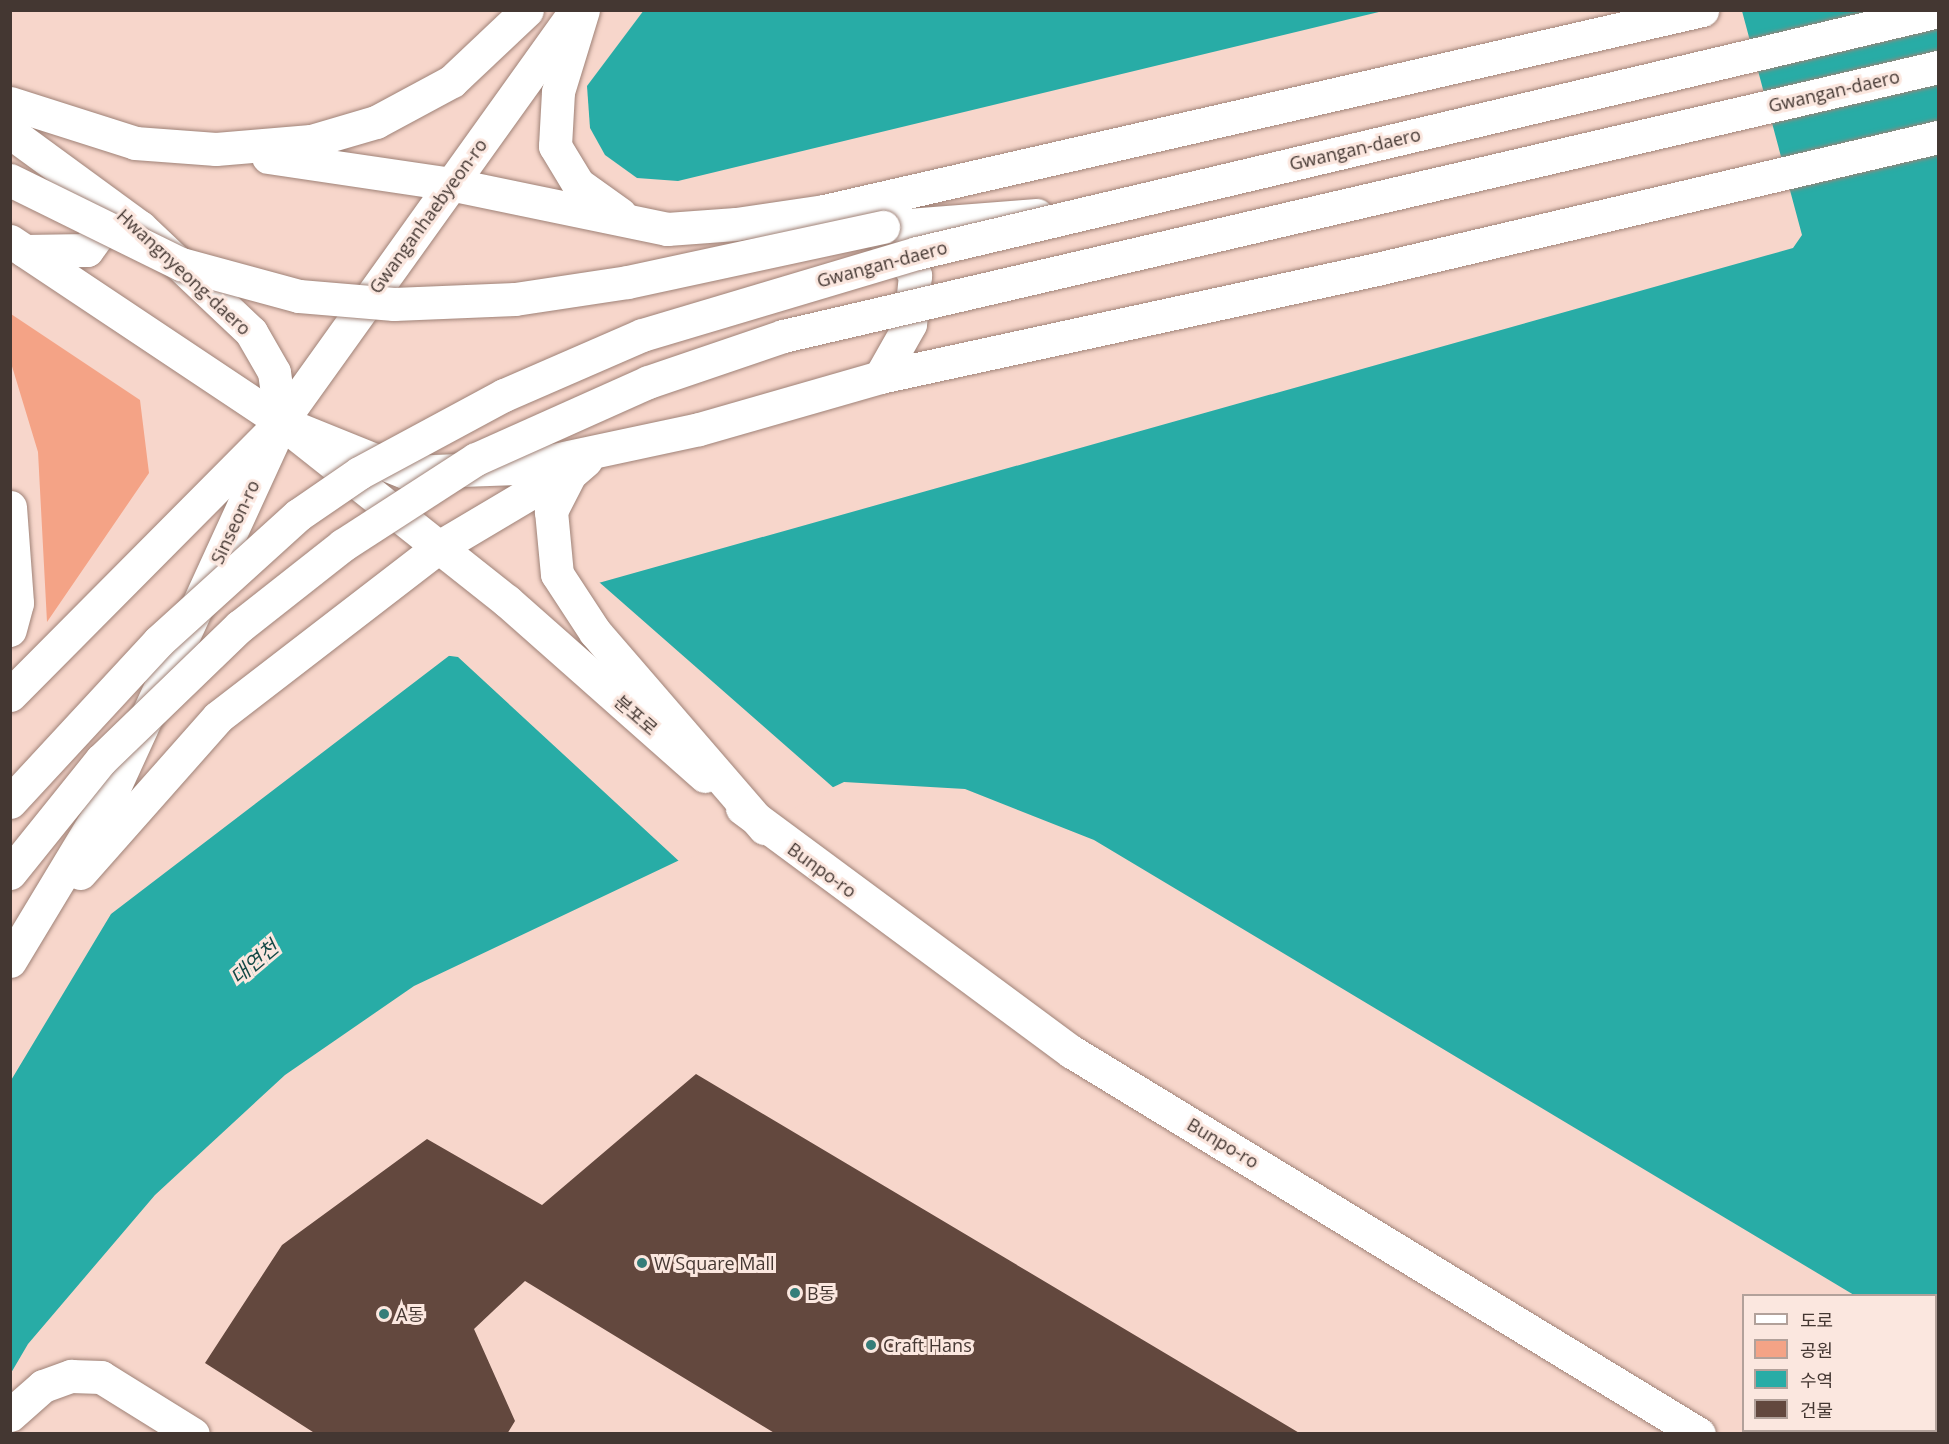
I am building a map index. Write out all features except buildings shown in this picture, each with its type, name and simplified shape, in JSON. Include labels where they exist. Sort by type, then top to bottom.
[{"type":"main road","points":[[216,149],[311,141],[376,122],[452,81],[527,10]]},
{"type":"main road","name":"Gwanganhaebyeon-ro","points":[[281,422],[576,10]]},
{"type":"main road","points":[[583,10],[558,92],[555,146],[565,169],[591,196],[646,225]]},
{"type":"main road","points":[[10,103],[135,143],[216,149],[450,184],[646,225],[685,230],[834,208],[1702,10]]},
{"type":"main road","name":"Gwangan-daero","points":[[10,802],[159,641],[298,515],[359,473],[504,395],[642,335],[773,293],[1099,210],[1938,11]]},
{"type":"main road","name":"Gwangan-daero","points":[[10,873],[101,760],[240,626],[343,545],[476,459],[648,382],[783,336],[1938,67]]},
{"type":"main road","name":"Hwangnyeong-daero","points":[[10,132],[140,227],[251,332],[274,372],[281,422]]},
{"type":"main road","points":[[18,246],[281,422],[405,472],[517,468],[654,438],[880,377],[1366,272],[1938,137]]},
{"type":"main road","points":[[18,246],[87,250],[100,232],[97,210],[71,176]]},
{"type":"main road","points":[[10,180],[181,264],[299,296],[394,304],[515,299],[628,282],[883,226],[1099,210]]},
{"type":"main road","points":[[834,208],[891,241],[915,275],[910,324],[880,377]]},
{"type":"main road","name":"분포로","points":[[281,422],[507,601],[764,828]]},
{"type":"main road","name":"Sinseon-ro","points":[[10,695],[281,422]]},
{"type":"main road","name":"Sinseon-ro","points":[[10,961],[113,790],[281,422]]},
{"type":"main road","points":[[27,933],[218,717],[439,547],[586,460],[654,438]]},
{"type":"main road","points":[[586,460],[570,474],[551,511],[556,574],[595,632],[764,828]]},
{"type":"main road","points":[[10,507],[17,603],[10,630]]},
{"type":"main road","name":"Bunpo-ro","points":[[764,828],[1072,1052],[1699,1434]]},
{"type":"main road","points":[[10,1415],[43,1386],[71,1376],[101,1377],[193,1434]]},
{"type":"green space","points":[[11,314],[140,400],[149,473],[47,622],[38,452],[11,363]]},
{"type":"water","points":[[644,10],[1383,11],[678,181],[637,178],[605,155],[590,128],[587,86]]},
{"type":"water","name":"대연천","points":[[1742,11],[1938,11],[1938,1346],[1937,1294],[1852,1294],[1094,840],[965,789],[844,782],[414,986],[285,1075],[155,1195],[28,1344],[11,1373],[10,1082],[111,914],[513,607],[1793,248],[1802,235]]},
{"type":"pier","points":[[599,576],[599,582],[835,789],[681,863],[458,657],[443,655],[511,604]]},
{"type":"place","name":"W Square Mall","points":[[642,1263]]},
{"type":"place","name":"B동","points":[[795,1293]]},
{"type":"place","name":"A동","points":[[384,1314]]},
{"type":"place","name":"Craft Hans","points":[[871,1345]]}]
